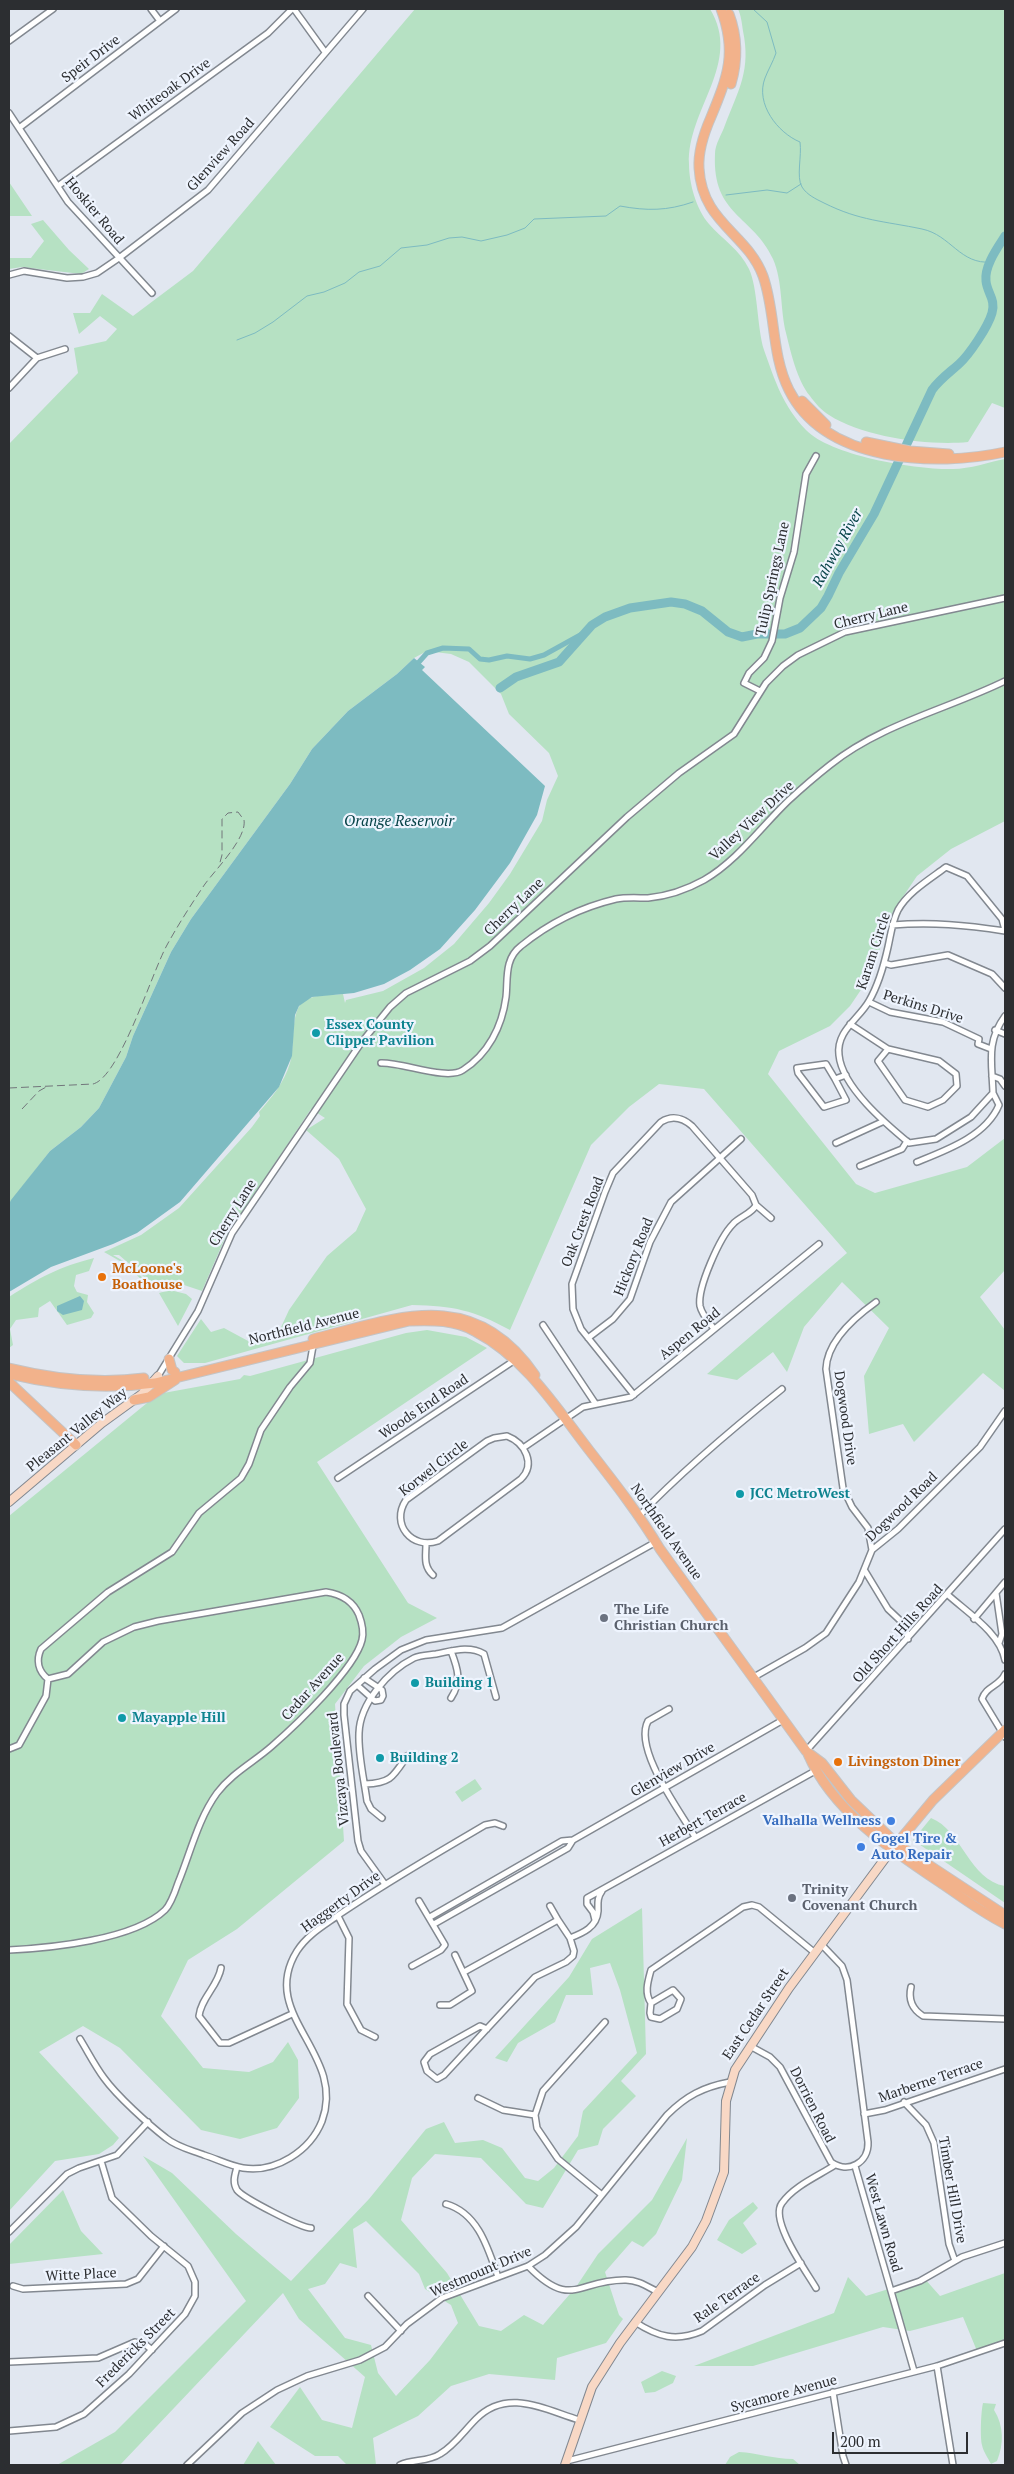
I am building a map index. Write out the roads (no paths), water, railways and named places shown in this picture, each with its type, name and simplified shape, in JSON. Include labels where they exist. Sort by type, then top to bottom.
[{"type":"main road","points":[[721,9],[729,35],[731,54],[728,75],[702,141],[699,167],[704,195],[714,213],[749,252],[763,277],[775,347],[785,380],[798,406],[820,428],[860,447],[960,460],[1005,452]]},
{"type":"main road","points":[[727,9],[733,25],[737,55],[730,86],[706,146],[704,161],[706,182],[710,193],[716,206],[728,222],[753,248],[769,277],[780,345],[788,374],[797,396],[822,422],[838,432],[894,452]]},
{"type":"main road","points":[[909,454],[962,454],[1005,446]]},
{"type":"main road","name":"Northfield Avenue","points":[[9,1371],[50,1383],[89,1388],[128,1387],[405,1316],[445,1314],[462,1318],[502,1339],[519,1358],[640,1516],[656,1542],[806,1751]]},
{"type":"main road","name":"Northfield Avenue","points":[[177,1375],[313,1346],[410,1321],[434,1320],[460,1325],[475,1331],[519,1358]]},
{"type":"main road","points":[[134,1400],[149,1396],[177,1375],[172,1370],[169,1359]]},
{"type":"main road","name":"Pleasant Valley Way","points":[[9,1502],[156,1380]]},
{"type":"main road","points":[[9,1382],[76,1445]]},
{"type":"main road","name":"East Cedar Street","points":[[566,2463],[579,2420],[592,2387],[635,2322],[692,2247],[720,2188],[724,2172],[725,2115],[730,2082],[734,2070],[821,1944],[895,1847],[933,1800],[1004,1733]]},
{"type":"main road","points":[[806,1751],[815,1771],[855,1817],[989,1916],[1005,1920]]},
{"type":"main road","points":[[806,1751],[822,1764],[842,1790],[895,1847]]},
{"type":"main road","points":[[815,1771],[822,1770],[838,1789],[842,1790]]},
{"type":"street","points":[[9,41],[53,9]]},
{"type":"street","points":[[151,9],[160,21]]},
{"type":"street","name":"Speir Drive","points":[[19,128],[176,9]]},
{"type":"street","points":[[293,9],[325,52]]},
{"type":"street","name":"Whiteoak Drive","points":[[58,186],[268,33],[293,9]]},
{"type":"street","name":"Glenview Road","points":[[9,275],[24,271],[67,278],[83,278],[97,273],[120,258],[208,190],[363,9]]},
{"type":"street","name":"Hoskier Road","points":[[9,114],[68,202],[152,293]]},
{"type":"street","points":[[9,336],[37,358]]},
{"type":"street","points":[[9,388],[37,358],[65,348]]},
{"type":"street","name":"Tulip Springs Lane","points":[[760,691],[744,683],[748,673],[764,658],[772,641],[780,598],[794,552],[806,474],[816,456]]},
{"type":"street","name":"Cherry Lane","points":[[156,1380],[198,1311],[232,1232],[333,1082],[390,1007],[413,989],[470,961],[490,946],[627,817],[679,773],[734,734],[760,691],[782,666],[798,654],[845,632],[1005,598]]},
{"type":"street","name":"Valley View Drive","points":[[382,1063],[405,1065],[444,1074],[461,1072],[477,1059],[491,1042],[502,1017],[506,995],[505,978],[510,960],[518,948],[533,937],[577,911],[617,899],[650,898],[679,892],[706,879],[744,847],[788,801],[832,764],[873,737],[1005,681]]},
{"type":"street","name":"Karam Circle","points":[[907,1141],[882,1122],[846,1075],[838,1055],[844,1030],[869,1002],[884,963],[892,925],[899,909],[923,884],[946,867],[967,876],[1002,919],[1005,931]]},
{"type":"street","points":[[892,925],[930,922],[956,923],[1005,931]]},
{"type":"street","points":[[884,963],[891,965],[948,955],[992,974],[1005,988]]},
{"type":"street","name":"Perkins Drive","points":[[869,1002],[898,1014],[943,1022],[980,1038],[978,1044],[991,1048]]},
{"type":"street","points":[[918,1162],[961,1144],[995,1116],[1000,1106],[993,1093],[991,1048],[995,1030],[1005,1016]]},
{"type":"street","points":[[850,1024],[888,1049],[939,1061],[956,1074],[957,1086],[943,1100],[928,1107],[905,1100],[878,1061],[888,1049]]},
{"type":"street","points":[[995,1030],[1005,1034]]},
{"type":"street","points":[[826,1064],[834,1079],[846,1100],[824,1107],[798,1074],[797,1068],[826,1064]]},
{"type":"street","points":[[834,1079],[846,1075]]},
{"type":"street","points":[[992,1076],[1000,1080],[1005,1086]]},
{"type":"street","points":[[860,1166],[902,1150],[907,1141],[909,1143],[936,1139],[971,1117],[993,1093]]},
{"type":"street","name":"Oak Crest Road","points":[[634,1395],[588,1338],[576,1319],[572,1297],[572,1284],[604,1192],[613,1174],[661,1122],[670,1118],[676,1118],[689,1123],[752,1196],[756,1205],[771,1218]]},
{"type":"street","points":[[836,1143],[882,1122]]},
{"type":"street","name":"Hickory Road","points":[[588,1338],[613,1319],[630,1299],[650,1242],[671,1202],[741,1139]]},
{"type":"street","points":[[714,1329],[700,1308],[702,1289],[724,1236],[731,1225],[756,1205]]},
{"type":"street","name":"Aspen Road","points":[[565,1418],[583,1407],[595,1403],[618,1402],[634,1395],[819,1244]]},
{"type":"street","name":"Dogwood Drive","points":[[872,1550],[868,1528],[852,1507],[843,1488],[826,1369],[828,1355],[836,1339],[876,1302]]},
{"type":"street","points":[[542,1325],[595,1403]]},
{"type":"street","points":[[9,1749],[19,1745],[46,1696],[48,1681],[41,1672],[37,1659],[45,1644],[108,1592],[172,1552],[199,1513],[241,1478],[249,1464],[261,1430],[290,1387],[310,1363],[313,1346]]},
{"type":"street","name":"Woods End Road","points":[[338,1478],[519,1358]]},
{"type":"street","points":[[640,1516],[662,1492],[782,1388]]},
{"type":"street","name":"Dogwood Road","points":[[754,1677],[805,1648],[826,1633],[845,1607],[864,1571],[872,1550],[898,1529],[980,1447],[1005,1411]]},
{"type":"street","points":[[433,1575],[426,1563],[426,1544],[438,1541],[521,1479],[528,1469],[528,1461],[523,1448],[565,1418]]},
{"type":"street","name":"Korwel Circle","points":[[426,1544],[411,1539],[401,1526],[401,1510],[406,1500],[494,1438],[507,1436],[523,1448]]},
{"type":"street","name":"Old Short Hills Road","points":[[806,1751],[908,1640],[1005,1530]]},
{"type":"street","name":"Vizcaya Boulevard","points":[[384,1884],[361,1851],[358,1840],[344,1715],[346,1698],[356,1685],[413,1643],[502,1628],[656,1542]]},
{"type":"street","points":[[864,1571],[888,1609],[905,1626],[908,1640]]},
{"type":"street","points":[[974,1619],[1005,1582]]},
{"type":"street","name":"Cedar Avenue","points":[[9,1950],[46,1948],[100,1938],[136,1927],[166,1910],[217,1793],[239,1770],[270,1748],[301,1719],[345,1669],[360,1647],[362,1622],[352,1604],[335,1594],[326,1592],[158,1621],[119,1633],[103,1642],[68,1674],[48,1681]]},
{"type":"street","points":[[996,1593],[1002,1634],[999,1643]]},
{"type":"street","points":[[948,1595],[999,1643],[1003,1648],[1005,1660]]},
{"type":"street","points":[[382,1818],[371,1809],[366,1801],[359,1733],[364,1712],[378,1688],[414,1658],[467,1648],[484,1654],[496,1697]]},
{"type":"street","points":[[451,1698],[456,1690],[458,1679],[458,1671],[452,1651]]},
{"type":"street","points":[[1004,1733],[982,1699],[984,1693],[1001,1681],[1005,1674]]},
{"type":"street","points":[[356,1685],[378,1702],[381,1700],[383,1692],[364,1678]]},
{"type":"street","points":[[669,1709],[648,1721],[643,1738],[650,1760],[695,1837]]},
{"type":"street","name":"Glenview Drive","points":[[430,1917],[562,1841],[573,1840],[783,1720]]},
{"type":"street","points":[[365,1784],[381,1783],[392,1778],[407,1756]]},
{"type":"street","name":"Herbert Terrace","points":[[595,1920],[586,1900],[815,1771]]},
{"type":"street","name":"Haggerty Drive","points":[[80,2039],[104,2079],[148,2122],[177,2145],[237,2167],[254,2169],[285,2161],[296,2155],[310,2141],[321,2121],[326,2099],[325,2077],[322,2066],[292,2014],[287,1987],[293,1958],[313,1933],[384,1884],[485,1825],[495,1823],[503,1826]]},
{"type":"street","name":"Glenview Drive","points":[[434,1924],[568,1848],[573,1840]]},
{"type":"street","points":[[570,1938],[587,1931],[595,1920],[598,1898],[602,1890]]},
{"type":"street","points":[[412,1966],[444,1946],[434,1924],[419,1901]]},
{"type":"street","points":[[651,2003],[673,1990],[681,1999],[677,2009],[657,2020],[650,2014],[651,2003],[647,1983],[651,1970],[744,1907],[752,1905],[759,1907],[815,1953]]},
{"type":"street","points":[[487,2029],[480,2026],[430,2054],[424,2062],[426,2071],[433,2078],[441,2078],[487,2029],[535,1977],[566,1962],[573,1956],[574,1946],[550,1906]]},
{"type":"street","points":[[338,1916],[348,1933],[347,2004],[361,2030],[375,2037]]},
{"type":"street","points":[[464,1972],[558,1920]]},
{"type":"street","name":"West Lawn Road","points":[[821,1944],[836,1958],[844,1971],[868,2147],[866,2156],[855,2166],[914,2371]]},
{"type":"street","points":[[440,2005],[450,2005],[472,1993],[472,1989],[455,1955]]},
{"type":"street","points":[[221,1968],[217,1981],[201,2008],[199,2016],[220,2043],[229,2043],[292,2014]]},
{"type":"street","points":[[911,1987],[909,1994],[911,2002],[914,2008],[924,2016],[1005,2019]]},
{"type":"street","points":[[602,2195],[558,2159],[538,2128],[535,2115],[543,2091],[604,2022]]},
{"type":"street","name":"Dorrien Road","points":[[750,2046],[770,2057],[780,2067],[801,2103],[826,2157],[835,2165]]},
{"type":"street","name":"Marberne Terrace","points":[[864,2114],[886,2110],[904,2102],[1005,2069]]},
{"type":"street","name":"Westmount Drive","points":[[187,2465],[254,2403],[296,2380],[360,2360],[385,2347],[421,2312],[442,2298],[528,2266],[567,2237],[667,2115],[680,2103],[703,2088],[730,2082]]},
{"type":"street","points":[[478,2098],[503,2110],[535,2115]]},
{"type":"street","name":"Timber Hill Drive","points":[[904,2102],[926,2125],[934,2143],[948,2244],[955,2261]]},
{"type":"street","points":[[9,2232],[67,2174],[78,2168],[117,2155],[148,2122]]},
{"type":"street","name":"Fredericks Street","points":[[9,2431],[56,2427],[76,2419],[129,2374],[185,2314],[195,2296],[195,2282],[188,2266],[112,2198],[101,2161]]},
{"type":"street","points":[[816,2288],[783,2231],[778,2211],[781,2204],[794,2191],[835,2165],[846,2168],[855,2166]]},
{"type":"street","points":[[237,2167],[234,2182],[239,2192],[299,2226],[311,2228]]},
{"type":"street","points":[[446,2204],[465,2213],[477,2228],[498,2277]]},
{"type":"street","points":[[891,2291],[920,2281],[955,2261],[1005,2243]]},
{"type":"street","name":"Witte Place","points":[[14,2286],[23,2289],[126,2284],[138,2279],[164,2246]]},
{"type":"street","name":"Rale Terrace","points":[[635,2322],[654,2334],[666,2338],[692,2336],[702,2332],[765,2285],[802,2263]]},
{"type":"street","points":[[528,2266],[542,2281],[559,2290],[578,2289],[626,2280],[640,2282],[658,2292]]},
{"type":"street","points":[[368,2296],[401,2331]]},
{"type":"street","points":[[9,2362],[98,2358],[135,2342],[146,2344],[152,2350]]},
{"type":"street","name":"Sycamore Avenue","points":[[566,2463],[937,2366],[1005,2343]]},
{"type":"street","points":[[937,2366],[953,2465]]},
{"type":"street","points":[[833,2392],[842,2456],[846,2465]]},
{"type":"street","points":[[400,2465],[431,2459],[450,2446],[484,2412],[500,2403],[525,2403],[579,2420]]},
{"type":"street","points":[[431,2459],[433,2465]]},
{"type":"water","name":"Orange Reservoir","points":[[414,658],[425,667],[422,670],[545,786],[537,815],[510,863],[475,910],[440,949],[410,970],[384,984],[354,993],[312,997],[299,1006],[295,1015],[292,1056],[279,1087],[180,1202],[137,1233],[51,1267],[9,1292],[9,1204],[11,1200],[50,1151],[81,1127],[99,1108],[126,1057],[133,1036],[171,952],[191,919],[290,784],[312,749],[348,711],[397,674]]},
{"type":"water","points":[[80,1296],[84,1301],[82,1310],[63,1315],[57,1311],[57,1306]]},
{"type":"waterway","points":[[753,9],[767,22],[776,53],[765,78],[763,98],[770,116],[777,125],[792,138],[800,142],[799,178],[804,190],[818,200],[849,214],[932,232],[971,259],[980,262],[991,262]]},
{"type":"waterway","points":[[726,195],[767,190],[787,193],[801,184]]},
{"type":"waterway","points":[[237,340],[255,333],[273,322],[307,296],[324,292],[345,283],[359,272],[380,266],[401,248],[427,245],[449,238],[462,237],[481,241],[507,235],[525,228],[534,219],[606,216],[620,206],[657,209],[693,202]]},
{"type":"waterway","name":"Rahway River","points":[[500,688],[516,677],[559,662],[592,625],[605,617],[630,608],[671,602],[685,604],[702,611],[728,632],[742,637],[757,634],[785,634],[800,628],[821,608],[839,573],[874,514],[932,390],[941,379],[963,360],[987,326],[993,308],[986,281],[987,269],[1005,236]]},
{"type":"waterway","points":[[419,662],[427,653],[443,648],[469,649],[480,659],[489,660],[507,656],[530,659],[544,655],[582,634]]},
{"type":"railway","points":[[9,1088],[93,1084],[103,1077],[114,1063],[124,1044],[171,937],[205,884],[230,853],[241,835],[244,820],[238,812],[228,813],[222,819],[222,855],[219,866]]},
{"type":"railway","points":[[22,1109],[39,1091],[48,1086]]},
{"type":"place","name":"Essex County Clipper Pavilion","points":[[316,1033]]},
{"type":"place","name":"McLoone's Boathouse","points":[[102,1277]]},
{"type":"place","name":"JCC MetroWest","points":[[740,1494]]},
{"type":"place","name":"The Life Christian Church","points":[[604,1618]]},
{"type":"place","name":"Building 1","points":[[415,1683]]},
{"type":"place","name":"Mayapple Hill","points":[[122,1718]]},
{"type":"place","name":"Building 2","points":[[380,1758]]},
{"type":"place","name":"Livingston Diner","points":[[838,1762]]},
{"type":"place","name":"Valhalla Wellness","points":[[891,1821]]},
{"type":"place","name":"Gogel Tire & Auto Repair","points":[[861,1847]]},
{"type":"place","name":"Trinity Covenant Church","points":[[792,1898]]}]
